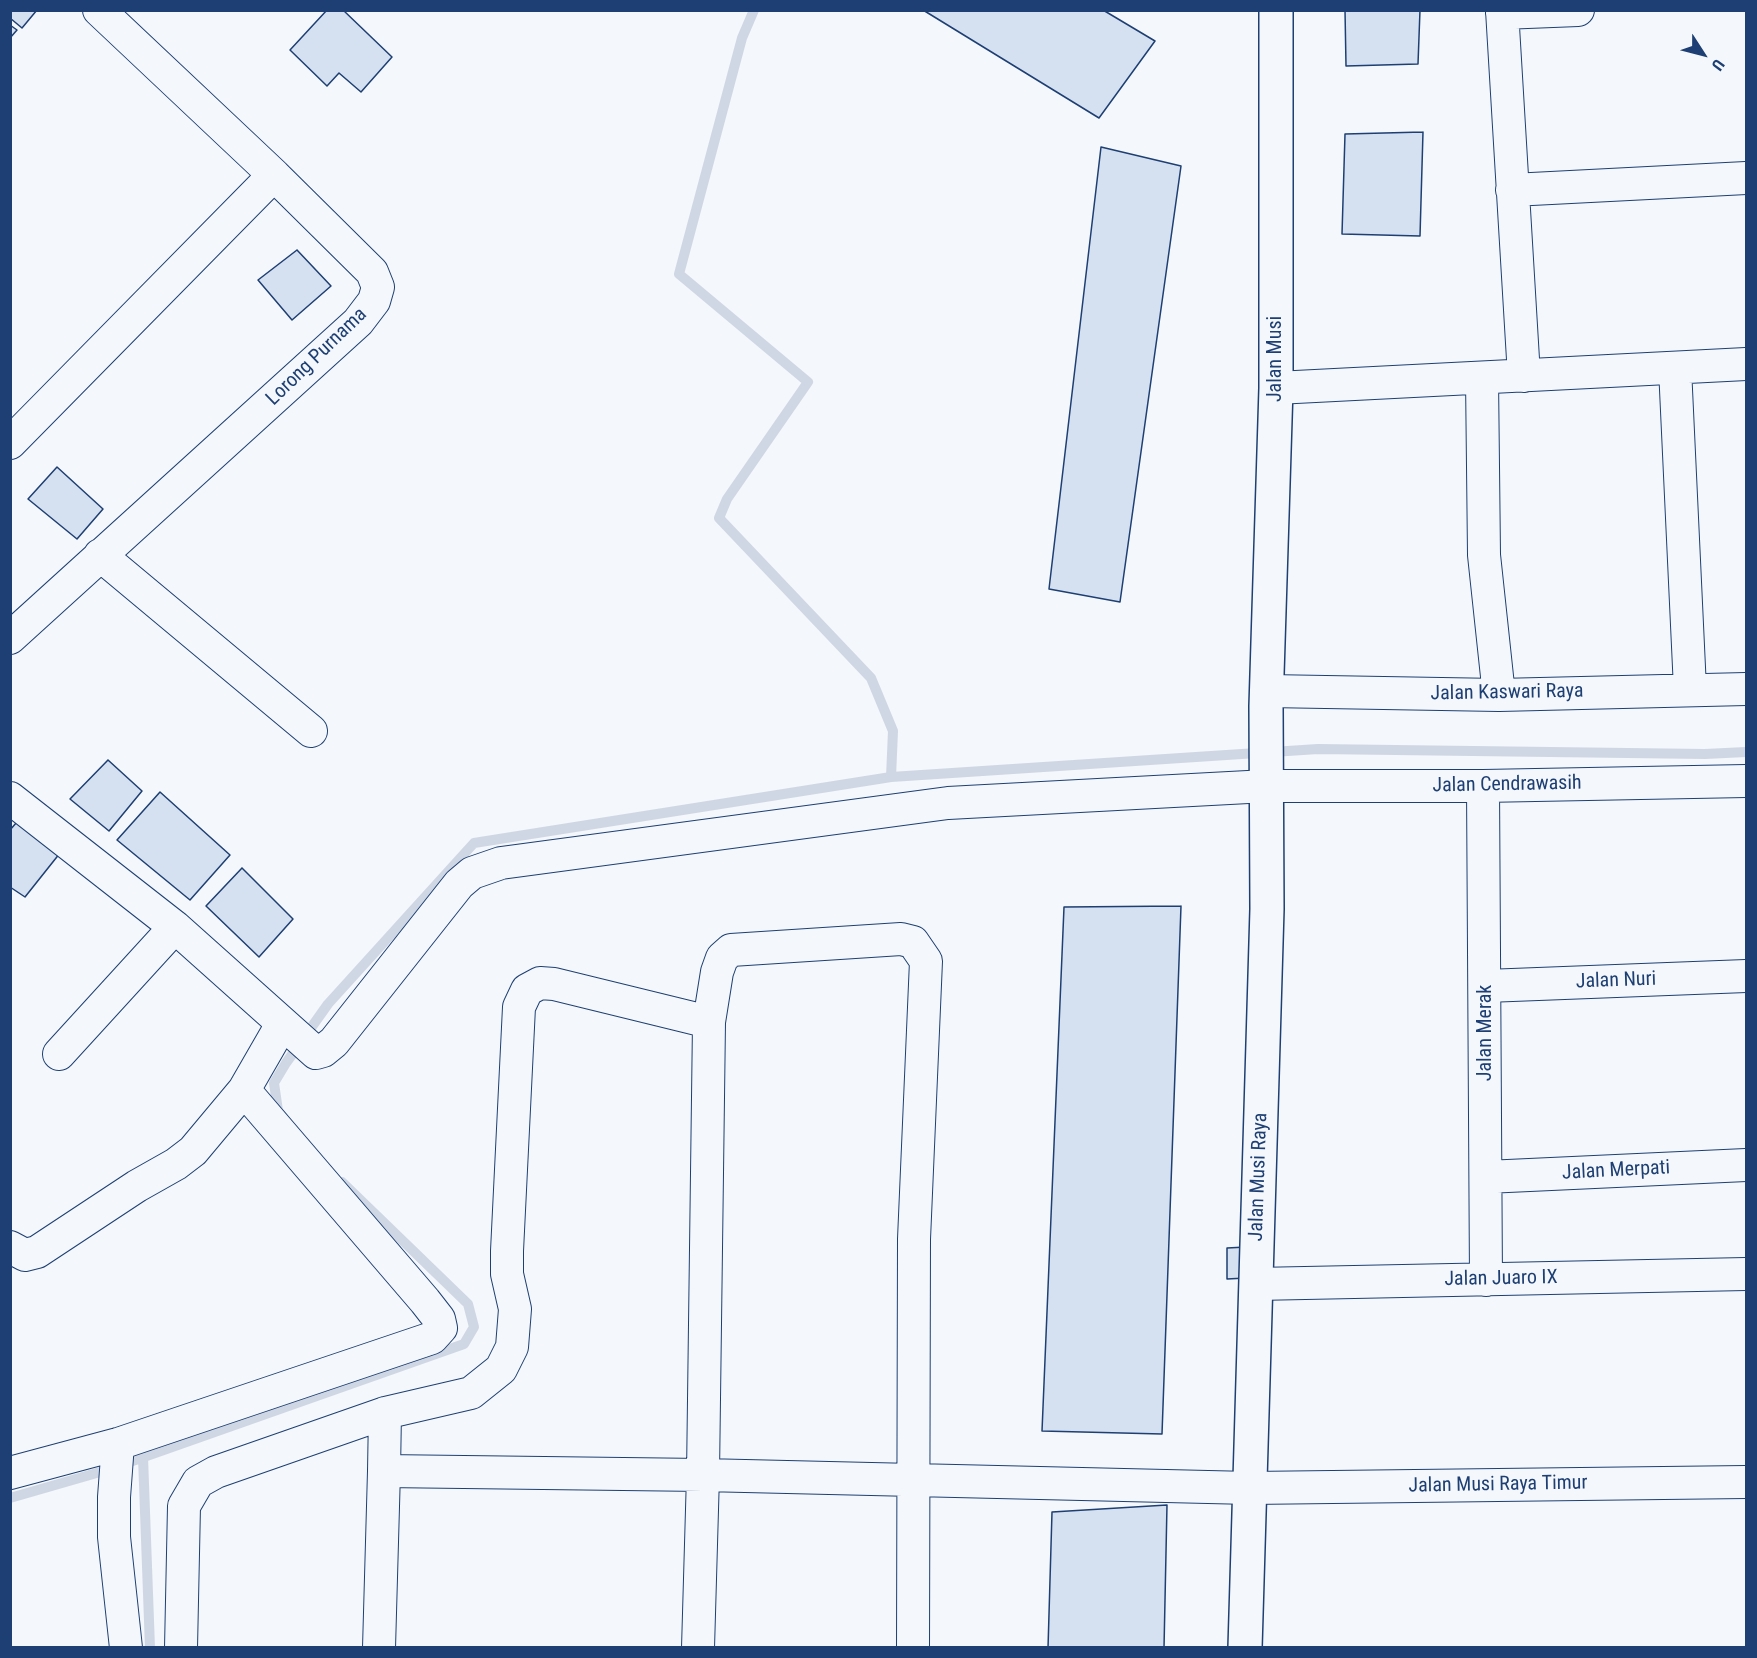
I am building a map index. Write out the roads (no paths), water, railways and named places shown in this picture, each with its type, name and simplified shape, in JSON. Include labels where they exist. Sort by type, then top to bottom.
[{"type":"street","name":"Lorong Purnama","points":[[10,638],[358,322],[374,301],[378,287],[372,272],[274,175],[99,10]]},
{"type":"street","name":"Jalan Musi","points":[[1267,699],[1276,388],[1276,10]]},
{"type":"street","points":[[1524,376],[1502,12],[1578,10]]},
{"type":"street","points":[[10,443],[274,175]]},
{"type":"street","points":[[1512,189],[1746,177]]},
{"type":"street","points":[[1276,388],[1746,364]]},
{"type":"street","points":[[1676,368],[1690,689]]},
{"type":"street","points":[[1482,378],[1484,555],[1499,695]]},
{"type":"street","points":[[100,555],[311,731]]},
{"type":"street","name":"Jalan Kaswari Raya","points":[[1267,699],[1746,688]]},
{"type":"street","name":"Jalan Musi Raya","points":[[1245,1647],[1267,909],[1267,699]]},
{"type":"street","name":"Jalan Cendrawasih","points":[[286,1027],[316,1053],[323,1051],[334,1042],[459,884],[472,873],[501,863],[948,803],[1268,779],[1483,786],[1746,782]]},
{"type":"street","name":"Jalan Merak","points":[[1483,786],[1486,1280]]},
{"type":"street","points":[[10,798],[175,927],[286,1027],[244,1090],[193,1151],[37,1252],[25,1255],[10,1247]]},
{"type":"street","points":[[59,1054],[175,927]]},
{"type":"street","points":[[698,1647],[703,1475],[709,1022],[717,972],[722,958],[731,950],[901,939],[913,942],[926,961],[914,1239],[913,1647]]},
{"type":"street","name":"Jalan Nuri","points":[[1486,986],[1746,976]]},
{"type":"street","points":[[182,1647],[184,1506],[198,1482],[216,1472],[385,1413],[471,1393],[501,1369],[512,1347],[514,1309],[507,1274],[507,1251],[519,1007],[527,990],[540,983],[554,984],[709,1022]]},
{"type":"street","points":[[10,1473],[117,1449],[432,1338],[441,1328],[439,1319],[425,1301],[244,1090]]},
{"type":"street","name":"Jalan Merpati","points":[[1486,1177],[1746,1165]]},
{"type":"street","name":"Jalan Juaro IX","points":[[1256,1284],[1746,1274]]},
{"type":"street","points":[[379,1647],[385,1413]]},
{"type":"street","points":[[117,1449],[114,1537],[126,1647]]},
{"type":"street","name":"Jalan Musi Raya Timur","points":[[384,1471],[703,1475],[1250,1488],[1746,1482]]},
{"type":"waterway","points":[[754,10],[742,38],[679,274],[808,382],[727,499],[719,518],[871,678],[893,731],[891,777]]},
{"type":"waterway","points":[[283,1117],[278,1111],[274,1083],[286,1063],[328,1004],[474,843],[891,777],[1318,749],[1705,754],[1746,752]]},
{"type":"waterway","points":[[10,1498],[107,1470],[464,1344],[474,1327],[468,1304],[342,1182]]},
{"type":"waterway","points":[[143,1457],[150,1648]]}]
